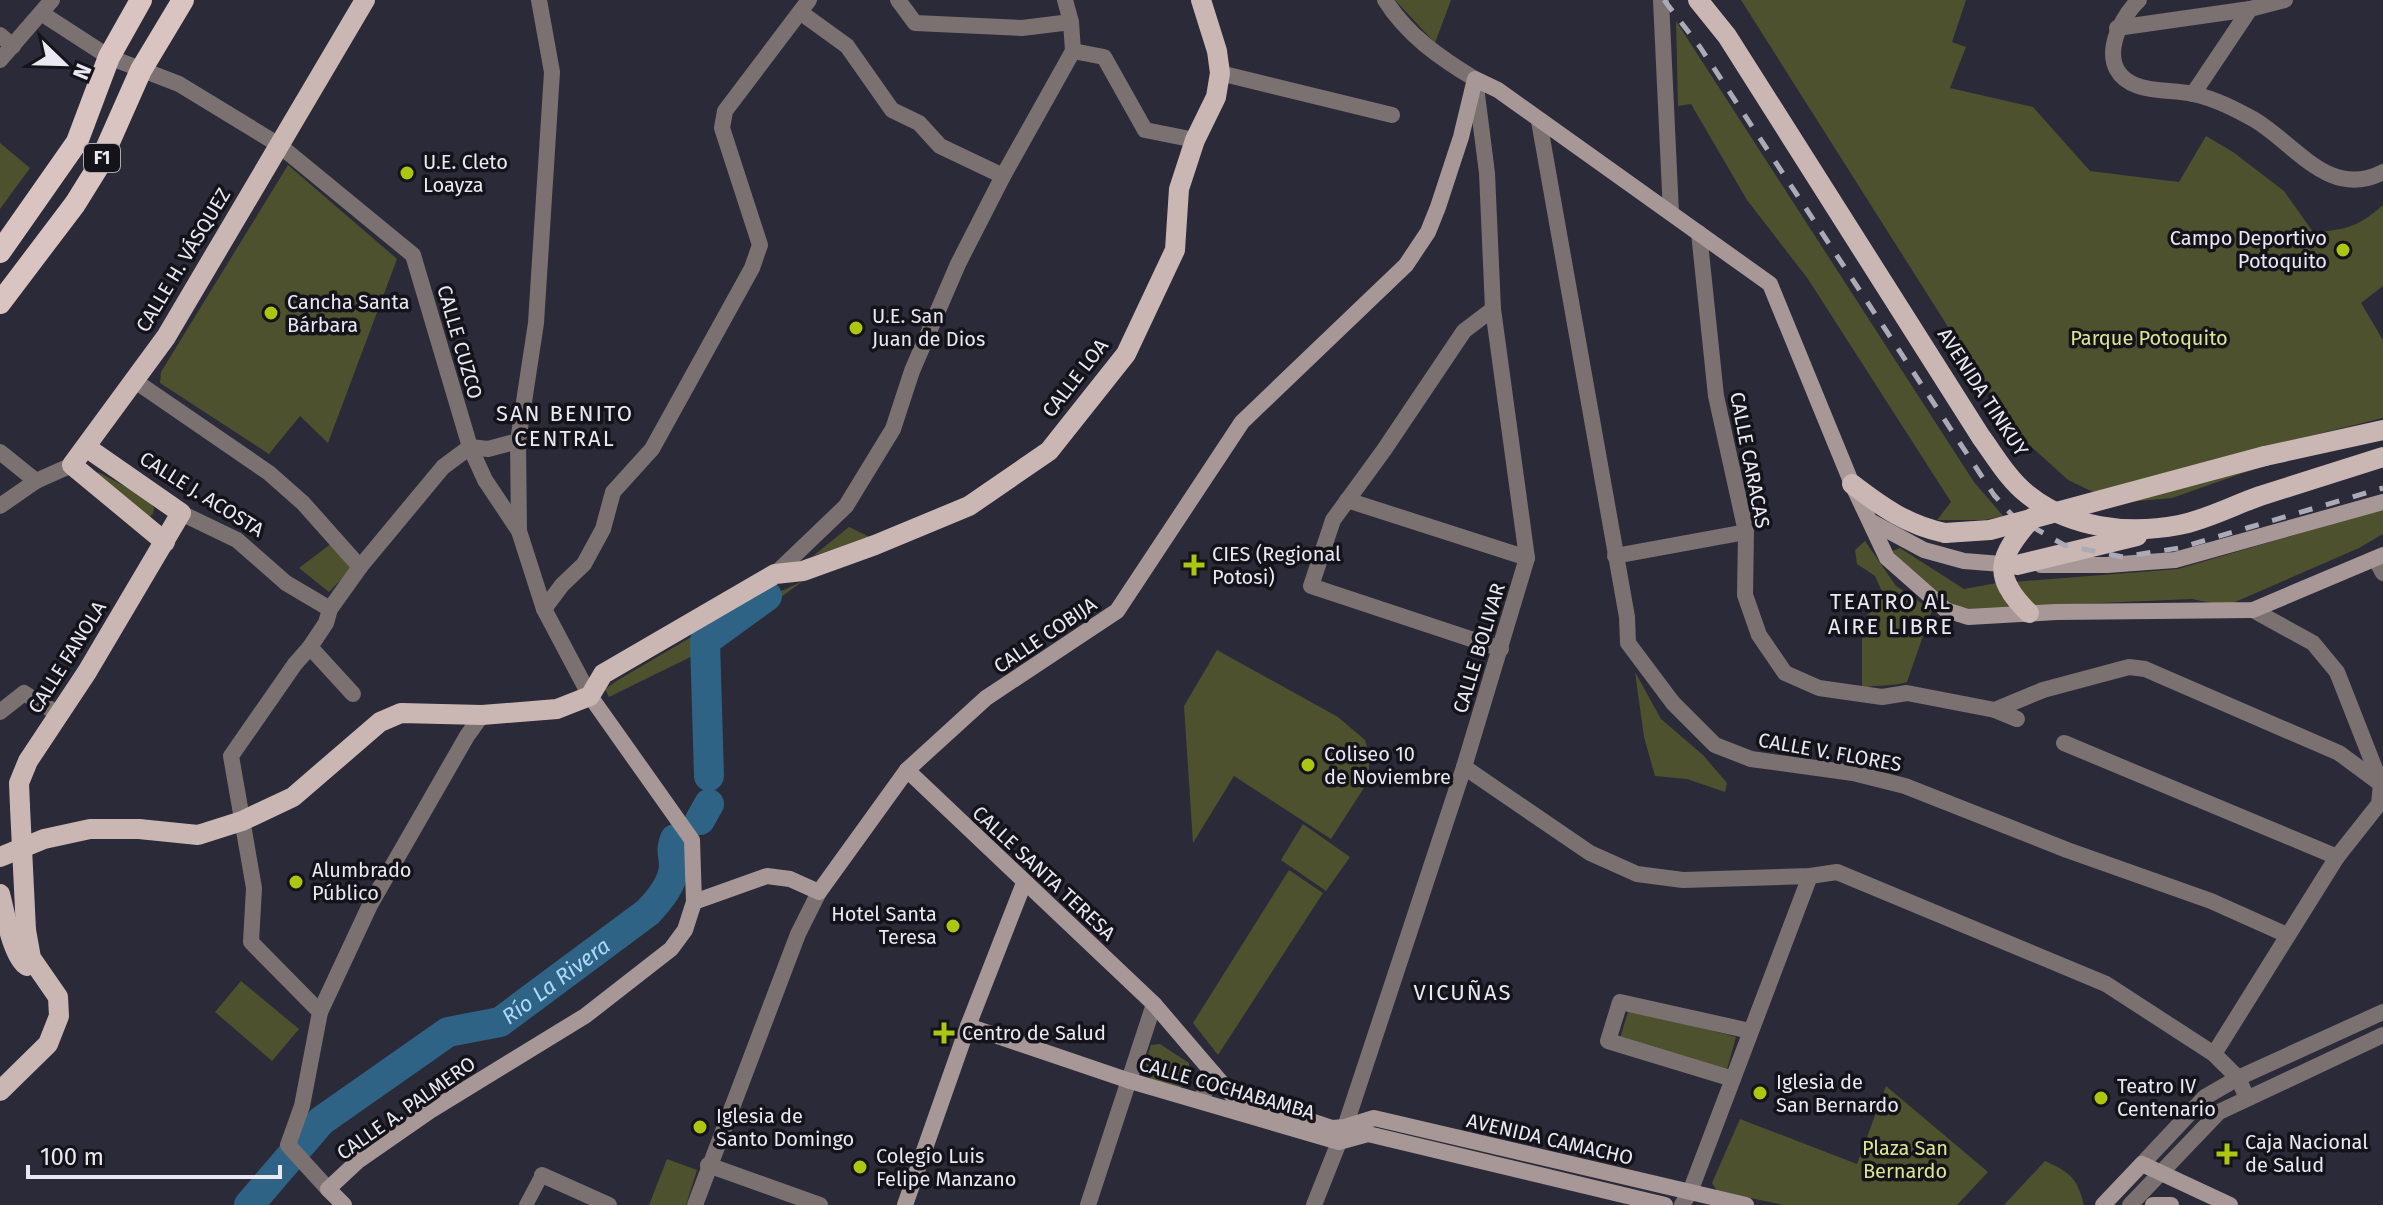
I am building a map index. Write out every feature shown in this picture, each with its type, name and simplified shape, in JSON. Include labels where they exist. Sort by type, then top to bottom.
[{"type":"highway","name":"F1","points":[[0,252],[77,142],[109,57],[141,0]]},
{"type":"highway","name":"F1","points":[[0,303],[75,204],[98,167],[141,70],[183,0]]},
{"type":"main road","name":"CALLE H. VÁSQUEZ","points":[[72,465],[166,337],[365,0]]},
{"type":"main road","name":"CALLE LOA","points":[[775,574],[803,571],[969,506],[1049,451],[1126,354],[1175,250],[1179,189],[1195,140],[1216,97],[1220,73],[1217,51],[1201,0]]},
{"type":"main road","name":"AVENIDA TINKUY","points":[[1698,0],[1727,36],[1981,437],[2011,478],[2028,495],[2069,519],[2096,526],[2132,530],[2181,525],[2383,457]]},
{"type":"main road","points":[[1475,79],[1498,90],[1770,284],[1852,484],[1887,558],[1946,610],[1968,617],[2140,610],[2253,610],[2381,563]]},
{"type":"main road","name":"CALLE COBIJA","points":[[819,892],[907,770],[986,698],[1117,611],[1242,422],[1406,265],[1428,232],[1438,207],[1461,137],[1475,79]]},
{"type":"main road","points":[[1852,484],[1892,514],[1920,527],[1945,533],[1990,530],[2265,456],[2383,430]]},
{"type":"main road","name":"CALLE J. ACOSTA","points":[[86,447],[181,513]]},
{"type":"main road","points":[[72,465],[165,542]]},
{"type":"main road","points":[[1870,521],[1924,550],[1964,561],[2017,565],[2107,565],[2175,560],[2383,502]]},
{"type":"main road","name":"CALLE FANOLA","points":[[0,1091],[48,1044],[59,1016],[58,997],[31,958],[26,930],[19,783],[28,761],[60,715],[181,513]]},
{"type":"main road","points":[[2029,613],[2011,596],[2003,577],[2008,547],[2032,518]]},
{"type":"main road","points":[[2017,565],[2181,525]]},
{"type":"main road","points":[[0,857],[44,839],[90,829],[139,829],[198,835],[242,821],[293,797],[380,722],[401,713],[482,715],[557,709],[590,696],[603,674],[775,574]]},
{"type":"main road","name":"CALLE CUZCO","points":[[590,696],[692,840],[694,902]]},
{"type":"main road","name":"CALLE SANTA TERESA","points":[[907,770],[1154,1004]]},
{"type":"main road","points":[[694,902],[767,876],[790,879],[819,892]]},
{"type":"main road","points":[[905,1205],[968,1026],[1024,883]]},
{"type":"main road","points":[[0,894],[21,962],[44,977]]},
{"type":"main road","name":"CALLE A. PALMERO","points":[[328,1189],[358,1161],[430,1111],[585,1016],[671,949],[685,930],[694,902]]},
{"type":"main road","name":"CALLE COCHABAMBA","points":[[1154,1004],[1231,1094],[1342,1134]]},
{"type":"main road","name":"CALLE COCHABAMBA","points":[[968,1026],[1127,1080],[1200,1101],[1342,1134]]},
{"type":"main road","name":"AVENIDA CAMACHO","points":[[1342,1134],[1374,1118],[1686,1199],[1746,1205]]},
{"type":"main road","name":"AVENIDA CAMACHO","points":[[1342,1134],[1368,1134],[1665,1205]]},
{"type":"main road","points":[[2103,1205],[2142,1164],[2230,1205]]},
{"type":"main road","points":[[328,1189],[344,1205]]},
{"type":"main road","points":[[2153,1205],[2171,1205]]},
{"type":"street","points":[[519,531],[518,441],[536,323],[552,72],[539,0]]},
{"type":"street","points":[[898,0],[915,23],[1022,28],[1071,22]]},
{"type":"street","points":[[1385,0],[1397,19],[1436,55],[1475,79]]},
{"type":"street","points":[[1661,0],[1671,213]]},
{"type":"street","points":[[2139,0],[2117,28],[2113,45],[2115,65],[2124,78],[2138,86],[2223,102],[2259,123],[2318,168],[2342,180],[2369,180],[2383,172]]},
{"type":"street","points":[[2117,28],[2250,9],[2285,0]]},
{"type":"street","points":[[775,574],[846,506],[893,429],[939,305],[1003,176],[1073,51],[1071,22],[1064,1]]},
{"type":"street","name":"CALLE CUZCO","points":[[47,6],[109,57],[179,84],[279,145],[413,255],[470,447],[485,480],[519,531],[544,609],[590,696]]},
{"type":"street","points":[[0,60],[7,41],[47,6]]},
{"type":"street","points":[[544,609],[562,585],[584,564],[603,529],[613,492],[652,449],[752,268],[760,245],[722,128],[723,120],[725,111],[804,6],[847,46],[892,110],[919,123],[940,146],[1003,176]]},
{"type":"street","points":[[2193,94],[2250,9]]},
{"type":"street","points":[[1073,51],[1104,57],[1145,130],[1195,140]]},
{"type":"street","points":[[1220,73],[1392,115]]},
{"type":"street","name":"CALLE BOLIVAR","points":[[1314,1205],[1342,1134],[1464,767],[1527,558],[1493,309],[1487,173],[1475,79]]},
{"type":"street","name":"CALLE V. FLORES","points":[[1539,121],[1627,617],[1628,643],[1673,703],[1715,745],[1751,759],[1853,773],[1905,786],[2067,850],[2211,901],[2287,935]]},
{"type":"street","name":"CALLE CARACAS","points":[[1699,233],[1716,396],[1746,532],[1745,595],[1759,635],[1785,673],[1819,688],[1882,697],[1907,693],[1995,710],[2017,719]]},
{"type":"street","points":[[1493,309],[1464,331],[1333,520],[1311,586],[1501,649]]},
{"type":"street","points":[[135,381],[269,473],[303,503],[360,567]]},
{"type":"street","points":[[320,1012],[251,942],[254,888],[231,756],[310,647],[326,623],[330,609],[360,567],[443,467],[470,447],[488,449],[518,441]]},
{"type":"street","points":[[0,452],[36,481]]},
{"type":"street","name":"CALLE H. VÁSQUEZ","points":[[0,506],[36,481],[72,465]]},
{"type":"street","points":[[1347,500],[1527,558]]},
{"type":"street","name":"CALLE J. ACOSTA","points":[[181,513],[237,540],[286,583],[330,609]]},
{"type":"street","points":[[1615,556],[1746,532]]},
{"type":"street","points":[[2214,1054],[2337,857],[2381,807],[2381,784],[2337,672],[2313,643],[2253,610]]},
{"type":"street","points":[[310,647],[353,694]]},
{"type":"street","points":[[1995,710],[2071,682],[2129,667],[2145,669],[2339,753],[2381,784]]},
{"type":"street","points":[[0,712],[24,693],[60,715]]},
{"type":"street","points":[[328,1189],[288,1145],[302,1106],[320,1012],[370,905],[482,715]]},
{"type":"street","points":[[2064,743],[2337,857]]},
{"type":"street","points":[[1464,767],[1590,853],[1637,874],[1683,880],[1810,876],[1837,872],[2106,984],[2214,1054],[2238,1078],[2247,1098]]},
{"type":"street","points":[[1686,1199],[1810,876]]},
{"type":"street","name":"CALLE COBIJA","points":[[695,1205],[798,934],[819,892]]},
{"type":"street","points":[[1733,1079],[1608,1041],[1620,1002],[1750,1031]]},
{"type":"street","points":[[1088,1205],[1154,1004]]},
{"type":"street","points":[[2142,1164],[2205,1097],[2238,1078],[2383,1012]]},
{"type":"street","points":[[2130,1205],[2219,1112],[2383,1035]]},
{"type":"street","points":[[1200,1101],[1214,1074]]},
{"type":"street","points":[[708,1165],[820,1205]]},
{"type":"street","points":[[526,1205],[542,1175],[609,1205]]},
{"type":"green space","points":[[1395,0],[1451,0],[1435,43]]},
{"type":"green space","name":"Parque Potoquito","points":[[1741,0],[1966,0],[1952,42],[1966,47],[1950,88],[2033,107],[2090,171],[2179,182],[2206,136],[2233,152],[2284,191],[2313,232],[2351,226],[2383,205],[2383,286],[2361,303],[2383,340],[2383,418],[2264,447],[2266,465],[2172,498],[2116,503],[2068,480],[2014,431]]},
{"type":"green space","points":[[1676,21],[1974,482],[2003,516],[1984,520],[1937,520],[1951,502],[1808,279],[1747,200],[1691,104],[1678,106]]},
{"type":"green space","points":[[0,143],[30,168],[0,209]]},
{"type":"green space","points":[[288,165],[397,259],[328,443],[300,416],[269,454],[160,383],[161,372]]},
{"type":"green space","points":[[98,472],[149,499],[154,508],[153,514],[148,518],[95,476]]},
{"type":"green space","points":[[2383,509],[2383,534],[2359,548],[2226,606],[2192,599],[2032,606],[2013,582],[2178,569]]},
{"type":"green space","points":[[849,527],[870,537],[813,556]]},
{"type":"green space","points":[[336,540],[359,561],[329,592],[299,568]]},
{"type":"green space","points":[[1865,541],[1896,586],[1932,610],[1907,682],[1862,688],[1862,621],[1884,596],[1875,576],[1857,564],[1855,550]]},
{"type":"green space","points":[[1900,548],[1964,589],[1997,583],[2001,596],[2013,607],[1974,611],[1953,604],[1930,588],[1892,551]]},
{"type":"green space","points":[[803,581],[717,644],[609,697],[605,689],[618,680],[727,616]]},
{"type":"green space","points":[[1217,650],[1338,717],[1365,740],[1369,754],[1369,780],[1331,839],[1234,776],[1193,843],[1184,706]]},
{"type":"green space","points":[[1635,672],[1661,719],[1703,755],[1727,783],[1725,792],[1687,779],[1655,776],[1644,737]]},
{"type":"green space","points":[[1303,824],[1350,857],[1326,891],[1281,860]]},
{"type":"green space","points":[[1289,870],[1323,893],[1218,1055],[1193,1023]]},
{"type":"green space","points":[[241,981],[299,1029],[272,1061],[215,1012]]},
{"type":"green space","points":[[1629,1009],[1736,1037],[1727,1069],[1620,1038]]},
{"type":"green space","points":[[1160,1044],[1189,1063],[1189,1075],[1181,1087],[1170,1089],[1151,1081],[1145,1064],[1151,1045]]},
{"type":"green space","name":"Plaza San Bernardo","points":[[1886,1086],[1988,1172],[1957,1205],[1783,1205],[1717,1191],[1712,1183],[1740,1119],[1857,1164]]},
{"type":"green space","points":[[667,1159],[697,1170],[686,1205],[649,1205]]},
{"type":"green space","points":[[2045,1161],[2071,1177],[2084,1205],[2004,1205]]},
{"type":"waterway","name":"Río La Rivera","points":[[709,776],[705,641],[767,596]]},
{"type":"waterway","name":"Río La Rivera","points":[[700,820],[709,804]]},
{"type":"waterway","name":"Río La Rivera","points":[[249,1205],[321,1121],[448,1032],[500,1022],[648,912],[669,885],[675,839]]},
{"type":"railway","points":[[1664,0],[1700,47],[1994,495],[2012,515],[2064,545],[2123,557],[2179,548],[2383,488]]},
{"type":"place","name":"U.E. Cleto Loayza","points":[[407,173]]},
{"type":"place","name":"Campo Deportivo Potoquito","points":[[2343,250]]},
{"type":"place","name":"Cancha Santa Bárbara","points":[[271,313]]},
{"type":"place","name":"U.E. San Juan de Dios","points":[[856,328]]},
{"type":"place","name":"CIES (Regional Potosi)","points":[[1194,565]]},
{"type":"place","name":"Coliseo 10 de Noviembre","points":[[1308,765]]},
{"type":"place","name":"Alumbrado Público","points":[[296,882]]},
{"type":"place","name":"Hotel Santa Teresa","points":[[953,926]]},
{"type":"place","name":"Centro de Salud","points":[[944,1033]]},
{"type":"place","name":"Iglesia de San Bernardo","points":[[1760,1093]]},
{"type":"place","name":"Teatro IV Centenario","points":[[2101,1098]]},
{"type":"place","name":"Iglesia de Santo Domingo","points":[[700,1127]]},
{"type":"place","name":"Caja Nacional de Salud","points":[[2227,1154]]},
{"type":"place","name":"Colegio Luis Felipe Manzano","points":[[860,1167]]},
{"type":"district","name":"SAN BENITO CENTRAL","points":[[565,426]]},
{"type":"district","name":"TEATRO AL AIRE LIBRE","points":[[1891,614]]},
{"type":"district","name":"VICUÑAS","points":[[1463,992]]}]
